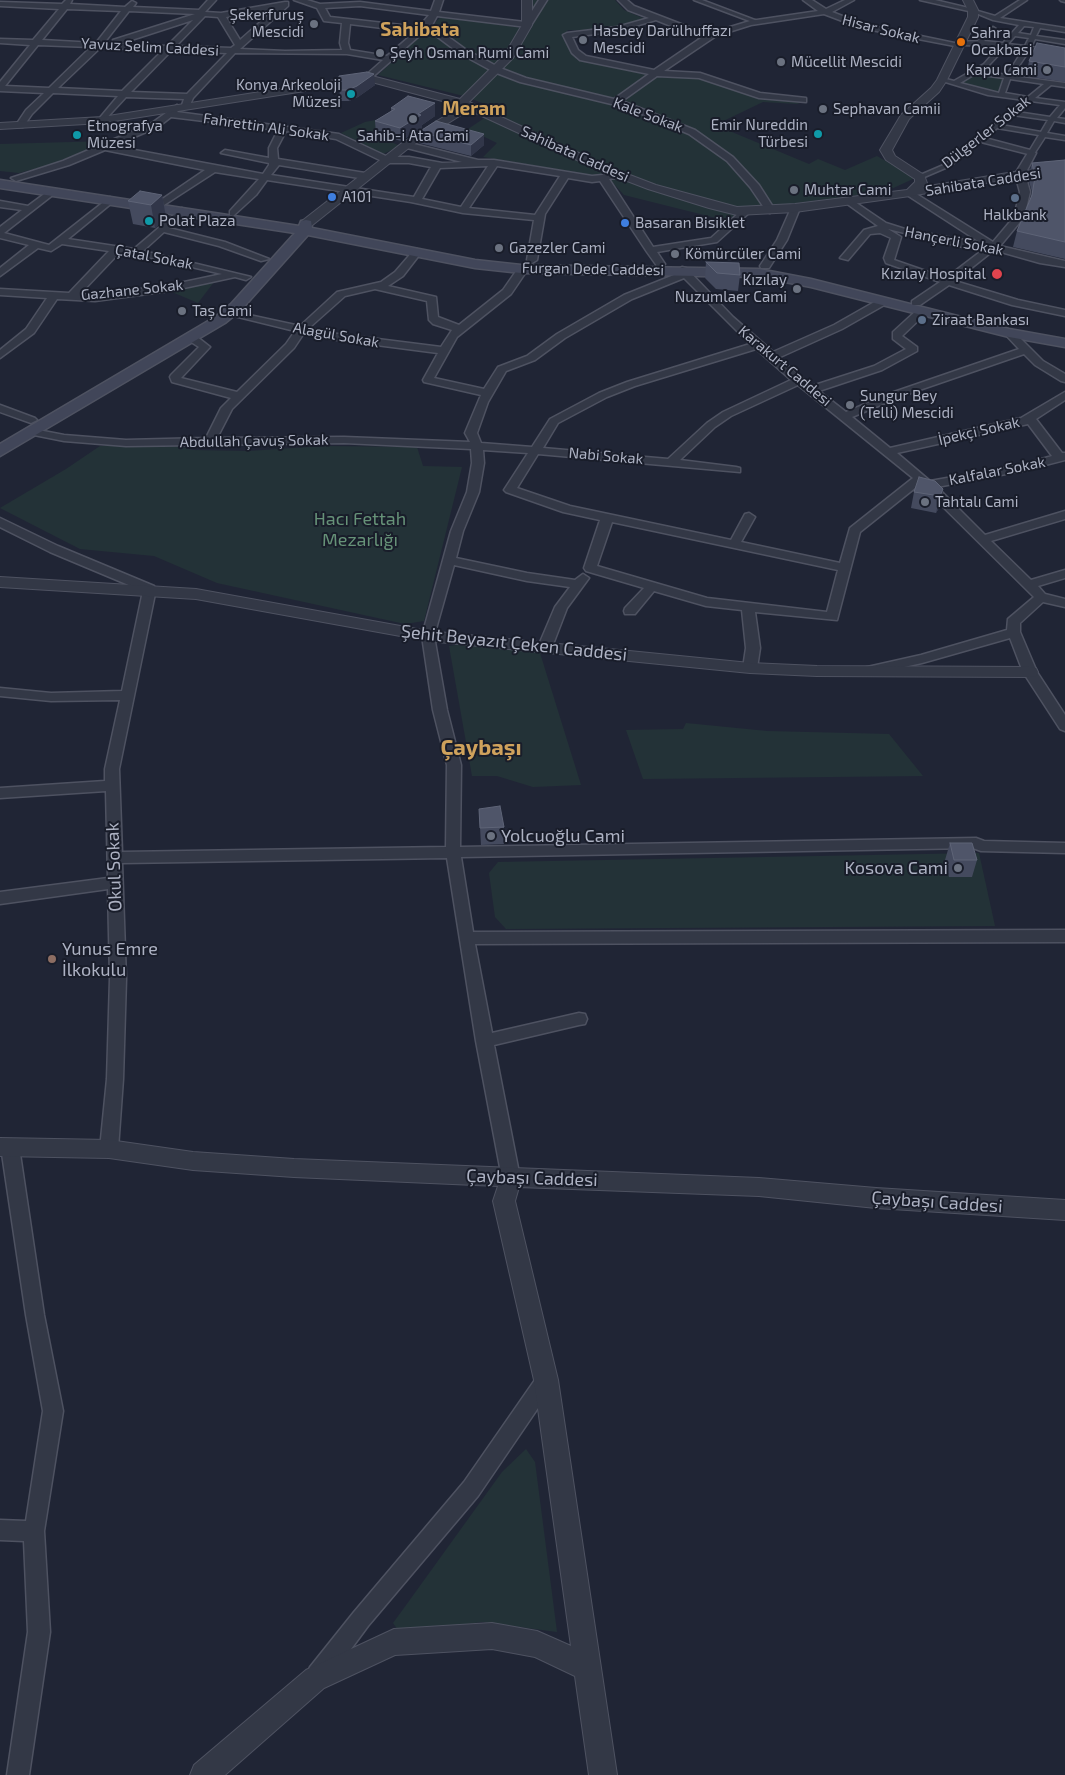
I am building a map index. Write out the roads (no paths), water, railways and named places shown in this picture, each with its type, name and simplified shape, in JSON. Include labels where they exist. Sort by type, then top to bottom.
[{"type":"main road","name":"Furgan Dede Caddesi","points":[[0,176],[233,212],[475,264],[765,266],[1009,332],[1065,343]]},
{"type":"main road","name":"Furgan Dede Caddesi","points":[[0,184],[255,222],[302,227],[527,264],[684,272],[759,273],[811,282],[882,302],[1065,334]]},
{"type":"main road","points":[[255,222],[269,230],[272,248]]},
{"type":"main road","points":[[0,451],[32,426],[194,324],[222,302],[240,276],[272,248],[302,227]]},
{"type":"main road","points":[[0,438],[32,426],[192,338],[230,312],[302,227]]},
{"type":"street","points":[[20,125],[29,112],[50,90],[99,44],[134,0]]},
{"type":"street","points":[[102,120],[212,0]]},
{"type":"street","points":[[298,0],[320,6],[361,2],[527,25]]},
{"type":"street","points":[[368,78],[424,27],[436,13],[439,0]]},
{"type":"street","points":[[527,0],[527,25]]},
{"type":"street","points":[[302,227],[406,145],[465,105],[509,56],[543,0]]},
{"type":"street","points":[[622,0],[631,8],[707,37]]},
{"type":"street","name":"Hisar Sokak","points":[[807,0],[824,12],[861,26],[961,44]]},
{"type":"street","points":[[617,102],[707,37],[730,28],[757,22],[824,12],[839,7],[850,0]]},
{"type":"street","points":[[924,0],[971,5],[995,19],[1065,30]]},
{"type":"street","points":[[995,19],[1024,0]]},
{"type":"street","points":[[703,1],[757,22]]},
{"type":"street","points":[[2,4],[68,3],[221,15],[287,2]]},
{"type":"street","points":[[16,178],[46,171],[155,125],[181,107],[237,48],[287,2]]},
{"type":"street","points":[[0,87],[68,3]]},
{"type":"street","points":[[971,5],[973,17],[942,80],[935,90],[905,117],[886,150],[890,158],[920,177],[921,183],[910,192],[993,246]]},
{"type":"street","points":[[320,6],[327,19],[424,27]]},
{"type":"street","points":[[371,24],[387,6]]},
{"type":"street","points":[[109,45],[202,13]]},
{"type":"street","points":[[221,15],[237,48]]},
{"type":"street","points":[[656,18],[618,29],[567,35],[575,51],[583,58],[656,73],[700,76],[759,95],[803,100]]},
{"type":"street","points":[[346,22],[344,43],[347,52]]},
{"type":"street","points":[[954,84],[975,72],[1002,48],[1022,24]]},
{"type":"street","points":[[1001,95],[1008,77],[1018,67],[1038,26]]},
{"type":"street","name":"Kale Sokak","points":[[424,27],[497,70],[523,80],[617,102],[672,122],[712,145],[750,180],[770,210]]},
{"type":"street","points":[[981,42],[984,36],[993,29]]},
{"type":"street","points":[[961,44],[981,42],[1002,48],[1062,53],[1064,41],[1013,34]]},
{"type":"street","name":"Yavuz Selim Caddesi","points":[[0,41],[170,48],[237,48],[347,52],[390,59]]},
{"type":"street","points":[[1025,51],[1065,61]]},
{"type":"street","points":[[975,72],[1065,85]]},
{"type":"street","name":"Sahibata Caddesi","points":[[0,126],[102,120],[368,78],[465,105],[620,175],[713,206],[746,212],[849,201],[1020,174],[1065,170]]},
{"type":"street","points":[[942,80],[1001,95],[1065,104]]},
{"type":"street","name":"Dülgerler Sokak","points":[[920,177],[948,164],[1049,83]]},
{"type":"street","name":"Fahrettin Ali Sokak","points":[[0,87],[124,94],[283,128],[339,137],[386,160]]},
{"type":"street","points":[[810,390],[878,368],[913,349],[897,337],[898,332],[919,307],[949,280],[1002,239],[1019,217],[1025,192],[1020,174],[1042,134],[1065,104]]},
{"type":"street","points":[[1012,113],[1065,122]]},
{"type":"street","points":[[996,126],[1065,138]]},
{"type":"street","points":[[233,212],[266,177],[274,162],[273,148],[283,128]]},
{"type":"street","points":[[979,139],[1032,153]]},
{"type":"street","points":[[406,145],[478,163]]},
{"type":"street","points":[[105,147],[213,169],[417,200],[463,210],[539,218]]},
{"type":"street","points":[[226,153],[365,176]]},
{"type":"street","points":[[386,160],[409,160],[437,165],[494,163],[592,179],[620,175]]},
{"type":"street","points":[[463,210],[488,175],[494,163]]},
{"type":"street","points":[[417,200],[437,165]]},
{"type":"street","points":[[164,202],[213,169]]},
{"type":"street","points":[[488,393],[428,380],[453,335],[508,292],[527,264],[539,218],[566,174]]},
{"type":"street","points":[[603,178],[660,264]]},
{"type":"street","points":[[0,234],[51,192]]},
{"type":"street","points":[[0,234],[51,248],[62,241],[110,200]]},
{"type":"street","name":"Hançerli Sokak","points":[[849,201],[882,228],[963,244],[993,246],[1040,260],[1065,264]]},
{"type":"street","points":[[0,204],[30,209]]},
{"type":"street","points":[[765,266],[782,240],[794,208]]},
{"type":"street","points":[[136,252],[182,211]]},
{"type":"street","points":[[650,250],[674,248],[714,240],[746,212]]},
{"type":"street","points":[[845,258],[866,232],[882,228],[896,237],[889,261],[1016,303],[1065,313]]},
{"type":"street","points":[[163,229],[222,244],[272,248]]},
{"type":"street","name":"Çatal Sokak","points":[[62,241],[136,252],[240,276]]},
{"type":"street","points":[[0,273],[35,245]]},
{"type":"street","points":[[72,296],[116,250]]},
{"type":"street","points":[[210,442],[227,408],[290,346],[301,330],[341,294],[384,284],[399,274],[417,252]]},
{"type":"street","points":[[603,1775],[546,1380],[504,1201],[511,1178],[466,938],[453,851],[454,765],[440,710],[428,636],[457,531],[473,492],[478,463],[476,446],[471,433],[488,393],[502,369],[531,358],[561,336],[628,297],[684,272]]},
{"type":"street","name":"Karakurt Caddesi","points":[[684,272],[729,319],[798,381],[845,416],[924,481],[1041,597]]},
{"type":"street","name":"Gazhane Sokak","points":[[0,292],[95,298],[240,276]]},
{"type":"street","points":[[375,286],[432,299],[433,318],[437,322],[459,329]]},
{"type":"street","points":[[0,355],[30,331],[54,296]]},
{"type":"street","points":[[772,357],[838,328],[882,302]]},
{"type":"street","name":"Alagül Sokak","points":[[230,312],[330,336],[444,351]]},
{"type":"street","points":[[1009,332],[1039,363],[1065,379]]},
{"type":"street","points":[[192,338],[205,347],[175,377],[176,380],[238,396]]},
{"type":"street","points":[[758,345],[630,384],[554,421],[510,490],[567,509],[844,568]]},
{"type":"street","points":[[845,416],[898,394],[1025,350]]},
{"type":"street","points":[[671,462],[710,425],[727,414],[798,381]]},
{"type":"street","name":"İpekçi Sokak","points":[[888,452],[1025,421],[1065,395]]},
{"type":"street","name":"Abdullah Çavuş Sokak","points":[[0,408],[32,426],[64,438],[126,443],[344,440],[476,446]]},
{"type":"street","points":[[1030,418],[1062,457]]},
{"type":"street","name":"Nabi Sokak","points":[[476,446],[671,462],[736,470]]},
{"type":"street","name":"Kalfalar Sokak","points":[[924,481],[1022,468],[1062,457]]},
{"type":"street","points":[[590,568],[706,602],[798,611],[832,618],[854,531],[924,481]]},
{"type":"street","points":[[984,539],[1065,515]]},
{"type":"street","points":[[734,545],[749,517]]},
{"type":"street","points":[[545,647],[561,607],[590,568],[607,518]]},
{"type":"street","points":[[0,522],[54,549],[150,589]]},
{"type":"street","points":[[449,560],[527,577],[578,584]]},
{"type":"street","points":[[1029,585],[1065,574]]},
{"type":"street","name":"Şehit Beyazıt Çeken Caddesi","points":[[0,582],[150,589],[196,594],[428,636],[750,668],[863,672],[1030,672]]},
{"type":"street","points":[[630,612],[651,587]]},
{"type":"street","name":"Okul Sokak","points":[[109,1149],[115,1079],[118,979],[113,858],[112,769],[126,695],[150,589]]},
{"type":"street","points":[[1065,603],[1041,597],[1013,622],[1014,632],[1030,672],[1065,726]]},
{"type":"street","points":[[748,607],[753,648],[750,668]]},
{"type":"street","points":[[863,672],[922,659],[1014,632]]},
{"type":"street","points":[[0,692],[51,697],[126,695]]},
{"type":"street","points":[[0,793],[112,786]]},
{"type":"street","points":[[113,858],[976,843],[981,846],[1065,848]]},
{"type":"street","points":[[0,898],[114,884]]},
{"type":"street","points":[[466,938],[1065,936]]},
{"type":"street","points":[[484,1041],[580,1019]]},
{"type":"street","points":[[5,1147],[53,1410],[34,1531],[39,1632],[18,1775]]},
{"type":"street","name":"Çaybaşı Caddesi","points":[[5,1147],[109,1149],[193,1161],[285,1167],[759,1187],[876,1198],[1065,1210]]},
{"type":"street","points":[[204,1775],[314,1679],[361,1619],[471,1489],[546,1380]]},
{"type":"street","points":[[0,1530],[34,1531]]},
{"type":"street","points":[[314,1679],[394,1642],[492,1636],[537,1644],[588,1668]]},
{"type":"place","name":"Şekerfuruş Mescidi","points":[[314,24]]},
{"type":"place","name":"Hasbey Darülhuffazı Mescidi","points":[[583,40]]},
{"type":"place","name":"Sahra Ocakbasi","points":[[961,42]]},
{"type":"place","name":"Şeyh Osman Rumi Cami","points":[[380,53]]},
{"type":"place","name":"Mücellit Mescidi","points":[[781,62]]},
{"type":"place","name":"Kapu Cami","points":[[1047,70]]},
{"type":"place","name":"Konya Arkeoloji Müzesi","points":[[351,94]]},
{"type":"place","name":"Sephavan Camii","points":[[823,109]]},
{"type":"place","name":"Sahib-i Ata Cami","points":[[413,119]]},
{"type":"place","name":"Emir Nureddin Türbesi","points":[[818,134]]},
{"type":"place","name":"Etnografya Müzesi","points":[[77,135]]},
{"type":"place","name":"Muhtar Cami","points":[[794,190]]},
{"type":"place","name":"A101","points":[[332,197]]},
{"type":"place","name":"Halkbank","points":[[1015,198]]},
{"type":"place","name":"Polat Plaza","points":[[149,221]]},
{"type":"place","name":"Basaran Bisiklet","points":[[625,223]]},
{"type":"place","name":"Gazezler Cami","points":[[499,248]]},
{"type":"place","name":"Kömürcüler Cami","points":[[675,254]]},
{"type":"place","name":"Kızılay Hospital","points":[[997,274]]},
{"type":"place","name":"Kızılay Nuzumlaer Cami","points":[[797,289]]},
{"type":"place","name":"Taş Cami","points":[[182,311]]},
{"type":"place","name":"Ziraat Bankası","points":[[922,320]]},
{"type":"place","name":"Sungur Bey (Telli) Mescidi","points":[[850,405]]},
{"type":"place","name":"Tahtalı Cami","points":[[925,502]]},
{"type":"place","name":"Yolcuoğlu Cami","points":[[491,836]]},
{"type":"place","name":"Kosova Cami","points":[[958,868]]},
{"type":"place","name":"Yunus Emre İlkokulu","points":[[52,959]]},
{"type":"district","name":"Sahibata","points":[[420,30]]},
{"type":"district","name":"Meram","points":[[474,109]]},
{"type":"district","name":"Çaybaşı","points":[[481,748]]},
{"type":"park label","name":"Hacı Fettah Mezarlığı","points":[[360,529]]}]
